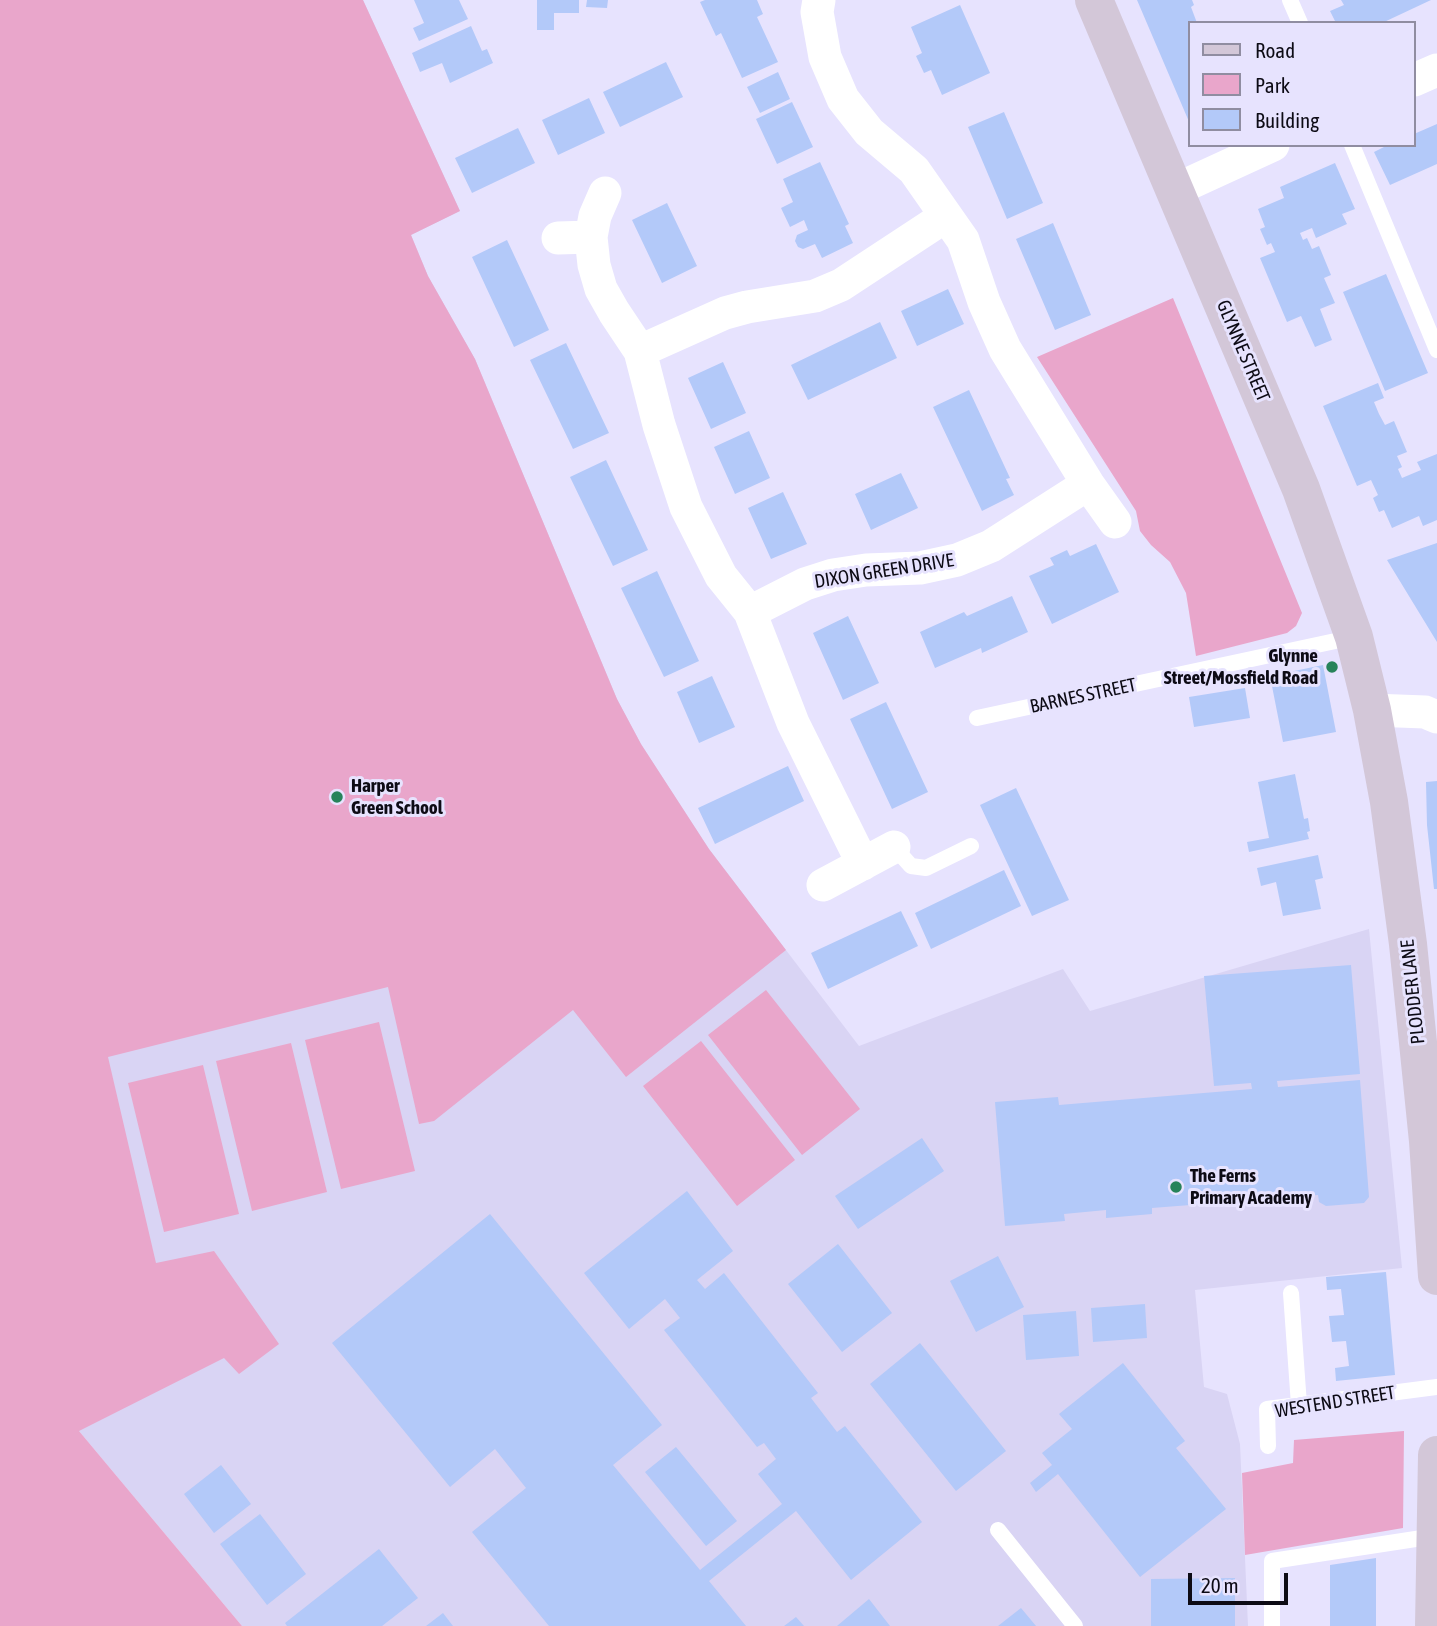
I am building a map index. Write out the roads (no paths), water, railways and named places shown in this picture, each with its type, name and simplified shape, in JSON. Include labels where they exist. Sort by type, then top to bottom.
[{"type":"main road","name":"GLYNNE STREET","points":[[1094,0],[1301,489],[1354,637],[1372,710]]},
{"type":"main road","name":"PLODDER LANE","points":[[1372,710],[1389,802],[1408,944],[1429,1141],[1437,1276]]},
{"type":"main road","points":[[1434,1626],[1437,1455]]},
{"type":"street","points":[[819,0],[817,12],[825,57],[843,99],[869,132],[914,170],[946,216],[969,253],[984,302],[1005,349],[1088,484],[1115,522]]},
{"type":"street","points":[[1416,79],[1437,70]]},
{"type":"street","points":[[1175,190],[1269,147]]},
{"type":"street","points":[[605,193],[595,216],[592,237],[594,265],[601,289],[640,351],[659,425],[686,507],[721,576],[750,612],[793,723],[863,864]]},
{"type":"street","points":[[640,351],[725,313],[815,296],[841,285],[946,216]]},
{"type":"street","points":[[558,238],[592,237]]},
{"type":"street","name":"DIXON GREEN DRIVE","points":[[750,612],[805,584],[832,575],[866,570],[920,568],[957,560],[991,546],[1088,484]]},
{"type":"street","points":[[1372,710],[1426,712],[1437,717]]},
{"type":"street","points":[[823,885],[894,847]]},
{"type":"lane","points":[[1290,0],[1299,21]]},
{"type":"lane","points":[[1353,147],[1437,350]]},
{"type":"lane","name":"BARNES STREET","points":[[977,718],[1354,637]]},
{"type":"lane","points":[[894,847],[911,866],[926,868],[971,846]]},
{"type":"lane","points":[[1291,1293],[1298,1405]]},
{"type":"lane","name":"WESTEND STREET","points":[[1268,1446],[1267,1409],[1437,1387]]},
{"type":"lane","points":[[998,1530],[1075,1626]]},
{"type":"lane","points":[[1272,1626],[1272,1562],[1435,1536]]},
{"type":"place","name":"Glynne Street/Mossfield Road","points":[[1332,667]]},
{"type":"place","name":"Harper Green School","points":[[337,797]]},
{"type":"place","name":"The Ferns Primary Academy","points":[[1176,1187]]}]
